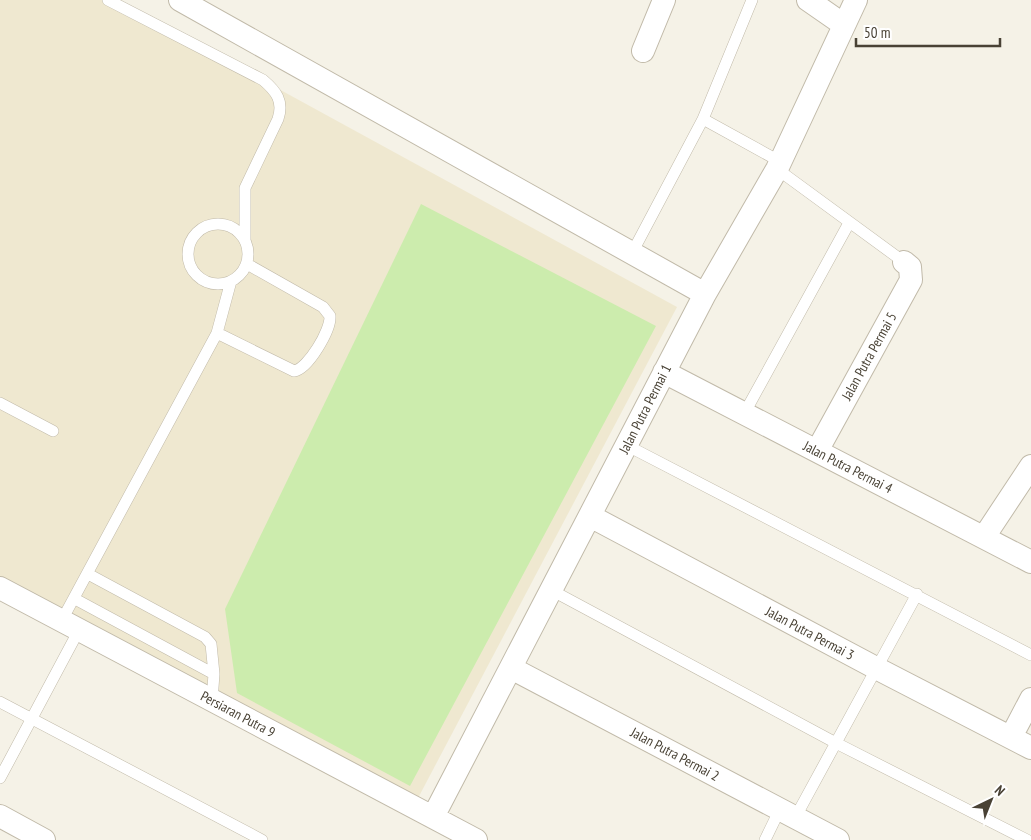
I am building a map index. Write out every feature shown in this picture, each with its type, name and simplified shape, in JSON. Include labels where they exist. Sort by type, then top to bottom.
[{"type":"street","points":[[180,0],[705,294]]},
{"type":"street","points":[[644,51],[664,0]]},
{"type":"street","points":[[808,0],[844,25]]},
{"type":"street","name":"Jalan Putra Permai 1","points":[[432,817],[705,294],[779,165],[856,0]]},
{"type":"street","name":"Jalan Putra Permai 5","points":[[816,451],[911,280],[910,267],[904,262]]},
{"type":"street","name":"Jalan Putra Permai 4","points":[[664,372],[1031,562]]},
{"type":"street","points":[[984,537],[1031,466]]},
{"type":"street","name":"Jalan Putra Permai 3","points":[[590,516],[1031,748]]},
{"type":"street","name":"Persiaran Putra 9","points":[[0,588],[476,840]]},
{"type":"street","name":"Jalan Putra Permai 2","points":[[511,668],[838,840]]},
{"type":"street","points":[[1011,737],[1031,699]]},
{"type":"street","points":[[0,816],[44,840]]},
{"type":"lane","points":[[0,778],[32,718],[70,625],[75,599],[122,506],[217,333],[231,282],[240,274],[246,264],[248,256],[244,240],[245,188],[278,119],[281,108],[279,98],[263,80],[108,0]]},
{"type":"lane","points":[[632,253],[702,119],[752,0]]},
{"type":"lane","points":[[702,119],[779,165],[849,222],[904,262]]},
{"type":"lane","points":[[744,414],[849,222]]},
{"type":"lane","points":[[231,282],[211,284],[195,273],[189,261],[191,241],[199,231],[217,224],[236,230],[244,240]]},
{"type":"lane","points":[[217,333],[294,371],[308,364],[328,327],[330,316],[323,307],[246,264]]},
{"type":"lane","points":[[0,403],[52,431]]},
{"type":"lane","points":[[626,445],[917,594],[1031,655]]},
{"type":"lane","points":[[88,574],[205,638],[212,649],[214,674],[212,700]]},
{"type":"lane","points":[[552,590],[836,743],[1027,840]]},
{"type":"lane","points":[[765,840],[788,814],[836,743],[917,594]]},
{"type":"lane","points":[[75,599],[214,674]]},
{"type":"lane","points":[[0,702],[262,840]]},
{"type":"shaded area","points":[[0,0],[116,0],[677,307],[417,800],[0,577]]},
{"type":"green space","points":[[421,204],[656,326],[410,786],[237,693],[225,609]]}]
